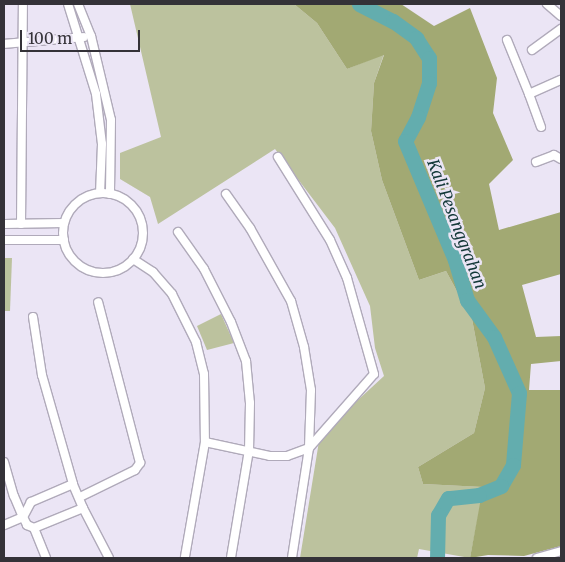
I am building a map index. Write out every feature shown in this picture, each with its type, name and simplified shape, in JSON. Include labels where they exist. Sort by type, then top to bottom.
[{"type":"street","points":[[21,224],[22,4]]},
{"type":"street","points":[[68,4],[81,38],[100,122],[100,193]]},
{"type":"street","points":[[78,4],[90,36],[111,120],[110,194]]},
{"type":"street","points":[[547,4],[561,16]]},
{"type":"street","points":[[532,50],[561,29]]},
{"type":"street","points":[[4,44],[21,44],[90,36]]},
{"type":"street","points":[[507,40],[541,127]]},
{"type":"street","points":[[529,94],[561,80]]},
{"type":"street","points":[[536,162],[554,155],[561,159]]},
{"type":"street","points":[[205,442],[278,456],[309,448],[374,374],[344,270],[330,240],[278,157]]},
{"type":"street","points":[[100,193],[122,198],[140,217],[142,240],[134,259],[113,271],[89,270],[68,253],[64,240],[64,223],[77,203],[100,193]]},
{"type":"street","points":[[226,194],[250,228],[291,301],[304,347],[311,390],[309,448],[292,558]]},
{"type":"street","points":[[4,224],[64,223]]},
{"type":"street","points":[[178,232],[204,269],[231,322],[246,361],[250,403],[249,450],[231,558]]},
{"type":"street","points":[[4,240],[64,240]]},
{"type":"street","points":[[134,259],[153,272],[172,294],[196,342],[207,405],[205,442],[186,557]]},
{"type":"street","points":[[80,496],[135,470],[140,463],[98,302]]},
{"type":"street","points":[[33,317],[42,376],[73,484],[80,496],[83,508],[109,558]]},
{"type":"street","points":[[4,462],[23,517],[34,528],[46,558]]},
{"type":"street","points":[[4,525],[23,517],[31,502],[73,484]]},
{"type":"street","points":[[34,528],[83,508]]},
{"type":"street","points":[[537,558],[561,551]]},
{"type":"green space","points":[[130,4],[294,4],[317,23],[347,69],[384,54],[374,83],[371,131],[382,180],[419,280],[446,271],[472,319],[485,388],[474,433],[418,467],[423,484],[484,487],[470,558],[419,549],[417,558],[300,558],[320,435],[384,376],[375,348],[370,306],[335,228],[275,149],[158,224],[150,197],[120,179],[120,153],[161,137]]},
{"type":"green space","points":[[294,4],[401,4],[434,26],[470,8],[497,78],[493,113],[513,160],[489,184],[499,230],[561,212],[561,274],[522,285],[536,337],[561,336],[561,361],[531,364],[529,390],[561,390],[561,546],[524,556],[488,555],[470,558],[483,487],[423,484],[418,467],[474,433],[485,388],[472,319],[446,271],[419,280],[382,180],[371,131],[374,83],[384,55],[347,69],[317,23]]},
{"type":"green space","points":[[4,258],[12,258],[10,311],[4,311]]},
{"type":"green space","points":[[221,314],[234,343],[207,350],[197,326]]},
{"type":"waterway","name":"Kali Pesanggrahan","points":[[359,4],[393,21],[416,38],[429,58],[429,83],[418,117],[405,141],[455,260],[467,300],[494,337],[519,393],[513,465],[501,486],[479,495],[448,498],[438,515],[437,558]]}]
